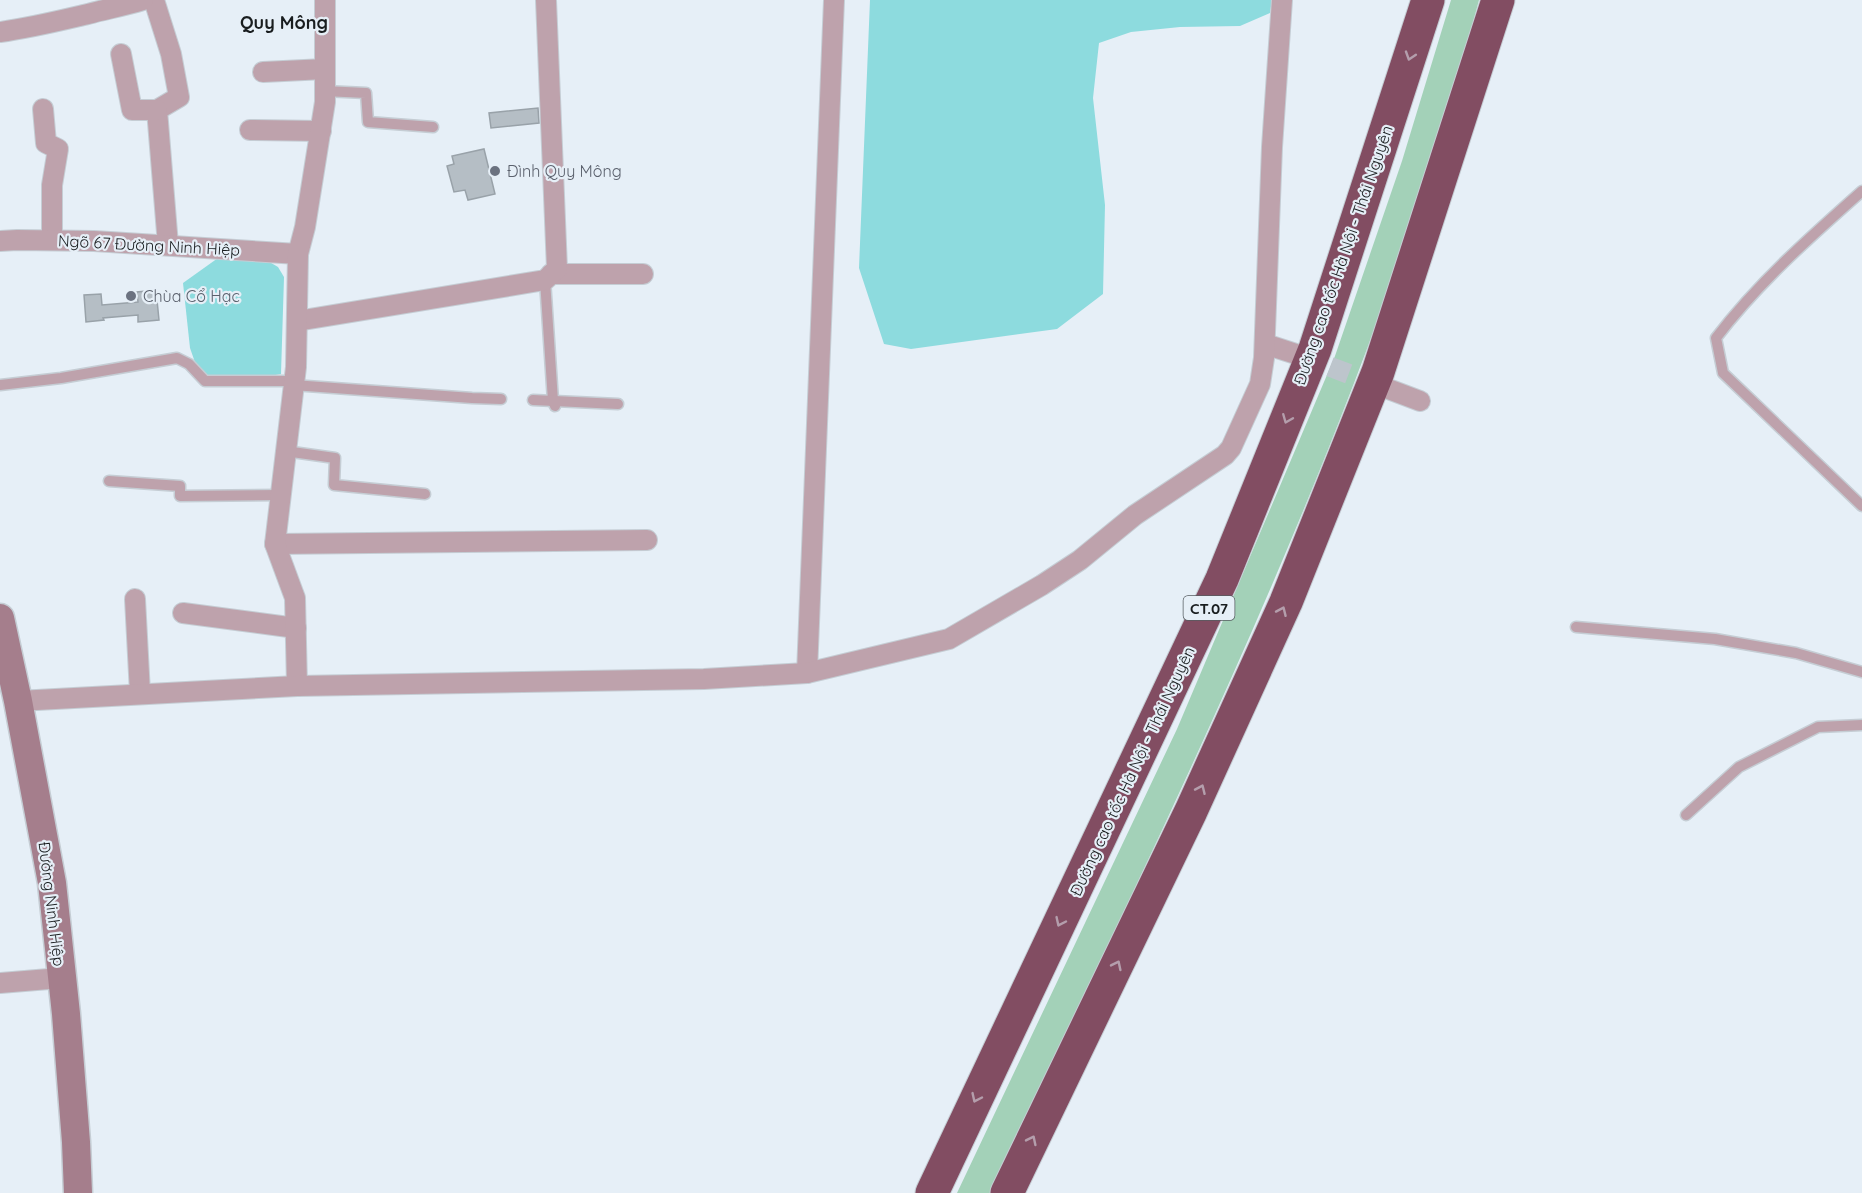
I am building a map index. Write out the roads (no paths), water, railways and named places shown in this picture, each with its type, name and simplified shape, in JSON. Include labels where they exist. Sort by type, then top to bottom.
[{"type":"highway","name":"Đường cao tốc Hà Nội - Thái Nguyên","points":[[932,1193],[1222,579],[1315,349],[1428,0]]},
{"type":"highway","points":[[1007,1193],[1186,822],[1286,602],[1378,372],[1498,0]]},
{"type":"main road","name":"Đường Ninh Hiệp","points":[[0,618],[52,883],[74,1118],[78,1193]]},
{"type":"street","points":[[0,32],[29,28],[90,6],[117,8],[142,0]]},
{"type":"street","points":[[121,54],[132,110],[157,111],[179,96],[171,54],[154,0]]},
{"type":"street","points":[[297,686],[295,598],[275,544],[296,367],[298,254],[305,227],[325,102],[325,0]]},
{"type":"street","points":[[546,0],[557,255],[557,269],[548,277]]},
{"type":"street","points":[[807,673],[834,0]]},
{"type":"street","points":[[18,701],[297,686],[704,679],[807,673],[949,639],[1080,560],[1135,515],[1232,448],[1260,384],[1264,358],[1272,147],[1282,0]]},
{"type":"street","points":[[263,72],[325,69]]},
{"type":"street","points":[[44,110],[46,143],[58,149],[52,185],[52,240]]},
{"type":"street","points":[[157,111],[168,245]]},
{"type":"street","points":[[250,130],[321,130]]},
{"type":"street","name":"Ngõ 67 Đường Ninh Hiệp","points":[[0,241],[52,240],[168,245],[298,254]]},
{"type":"street","points":[[297,321],[548,277],[643,274]]},
{"type":"street","points":[[1265,344],[1302,356]]},
{"type":"street","points":[[1383,387],[1420,401]]},
{"type":"street","points":[[275,544],[647,540]]},
{"type":"street","points":[[135,599],[140,693]]},
{"type":"street","points":[[183,613],[296,628]]},
{"type":"street","points":[[0,983],[61,978]]},
{"type":"lane","points":[[324,91],[366,93],[368,122],[433,127]]},
{"type":"lane","points":[[1862,191],[1811,236],[1734,314],[1716,338],[1723,372],[1862,506]]},
{"type":"lane","points":[[548,277],[554,404]]},
{"type":"lane","points":[[0,385],[61,378],[177,358],[189,364],[205,381],[293,383],[501,399]]},
{"type":"lane","points":[[533,400],[554,404],[618,404]]},
{"type":"lane","points":[[285,451],[335,458],[334,485],[425,494]]},
{"type":"lane","points":[[110,481],[180,486],[180,496],[280,495]]},
{"type":"lane","points":[[1576,627],[1715,639],[1796,653],[1862,672]]},
{"type":"lane","points":[[1686,814],[1739,767],[1818,728],[1862,726]]},
{"type":"water","points":[[870,0],[1272,0],[1270,13],[1240,26],[1180,27],[1131,32],[1099,43],[1093,98],[1105,205],[1103,294],[1057,329],[911,349],[884,344],[859,268]]},
{"type":"water","points":[[261,257],[278,267],[284,277],[281,374],[259,378],[218,380],[198,371],[190,348],[183,283],[218,258]]},
{"type":"tunnel","points":[[1302,356],[1383,387]]},
{"type":"place","name":"Đình Quy Mông","points":[[495,171]]},
{"type":"place","name":"Chùa Cổ Hạc","points":[[131,296]]},
{"type":"district","name":"Quy Mông","points":[[284,22]]}]
